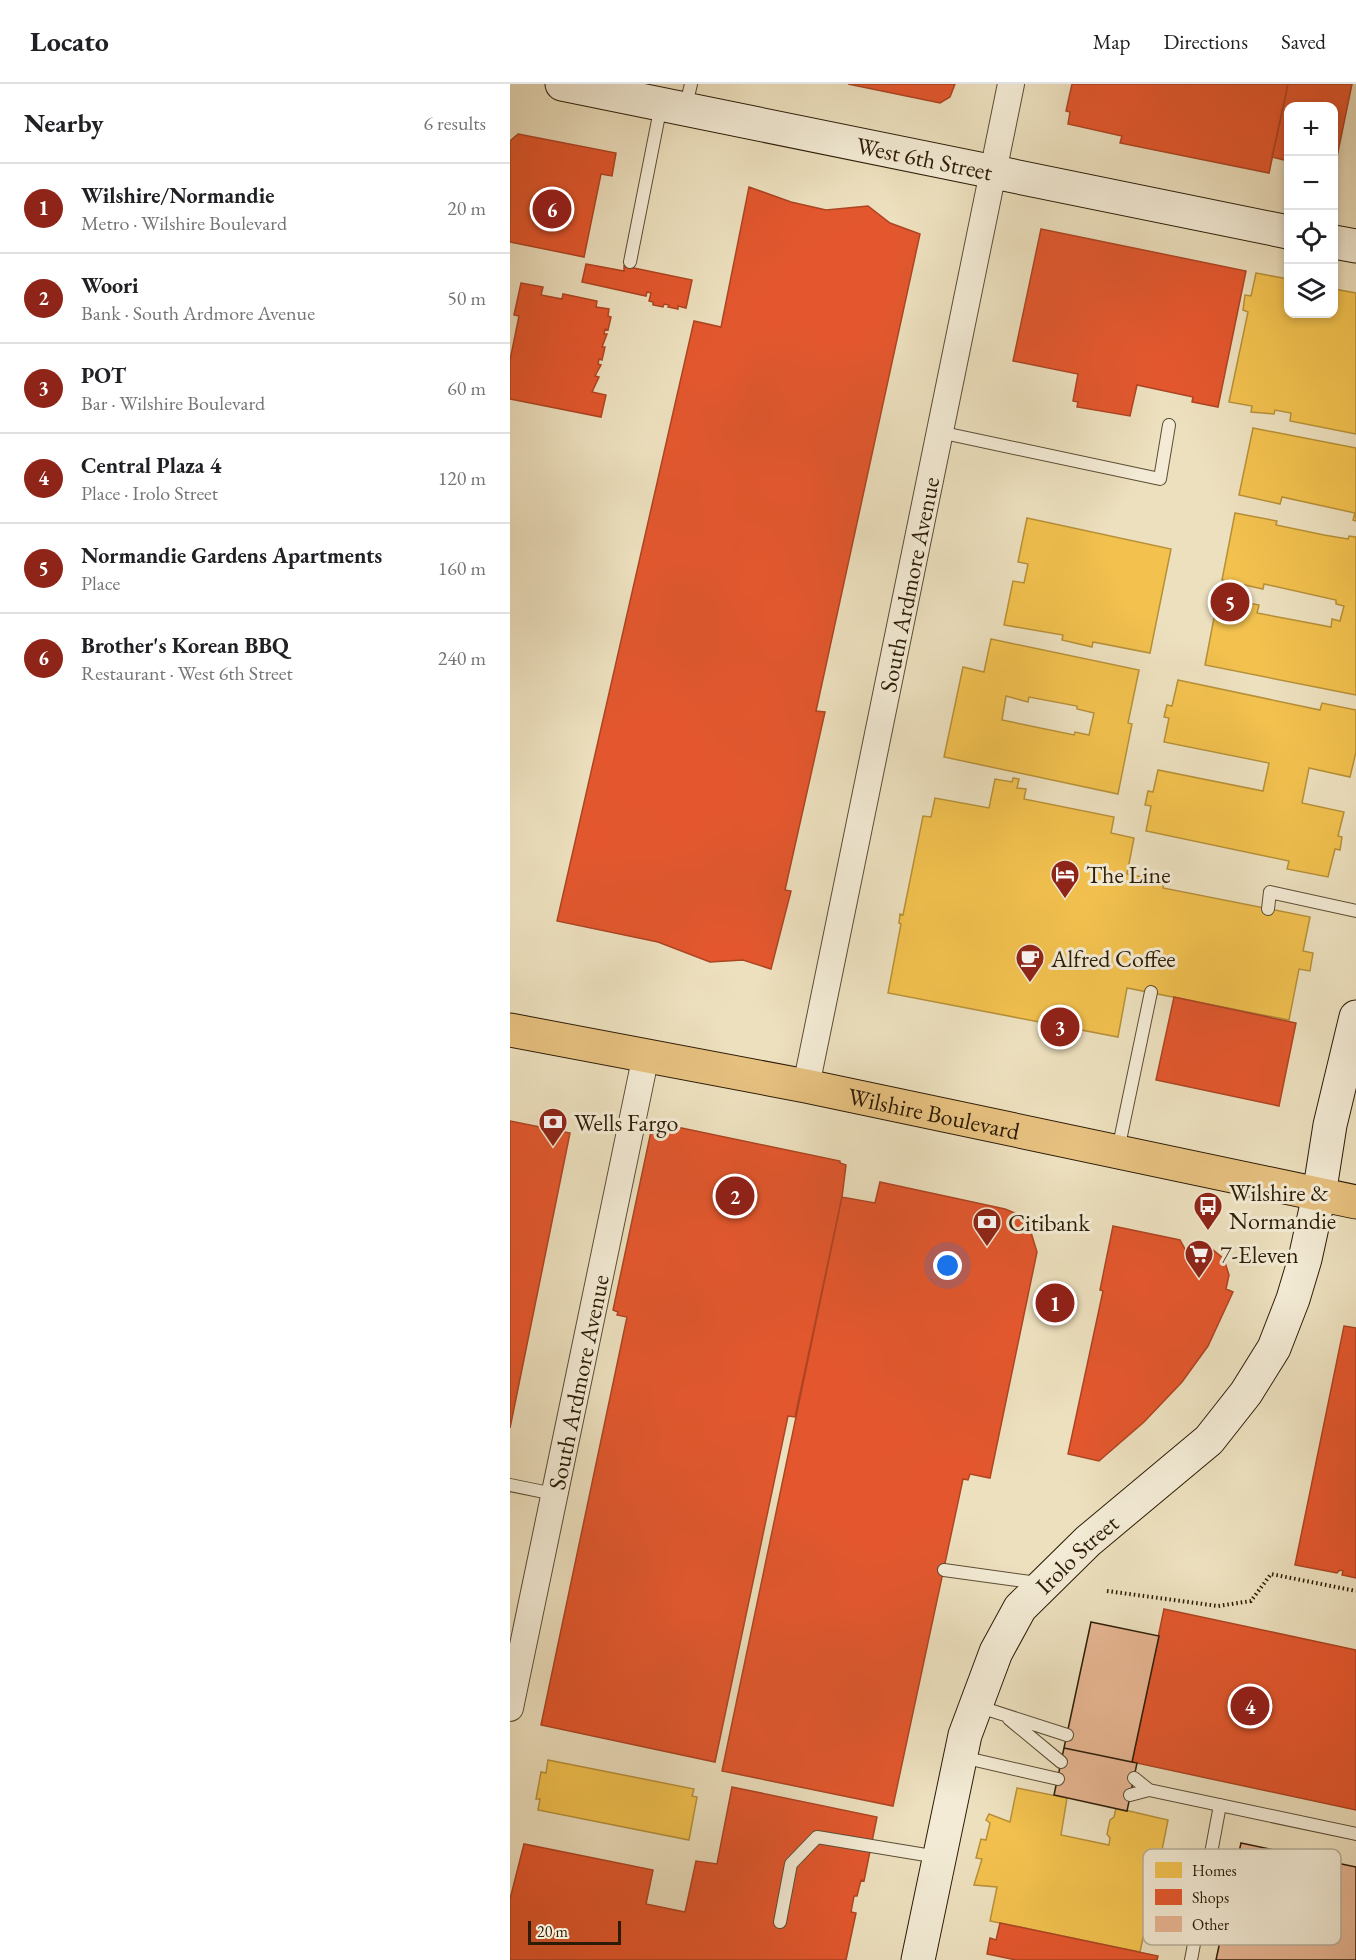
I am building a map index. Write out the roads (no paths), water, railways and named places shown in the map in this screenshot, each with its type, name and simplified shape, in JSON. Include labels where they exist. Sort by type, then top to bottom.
[{"type":"main road","name":"West 6th Street","points":[[562,84],[679,100],[993,171],[1284,231]]},
{"type":"main road","name":"Irolo Street","points":[[918,1960],[960,1757],[989,1710],[996,1652],[1020,1608],[1042,1583],[1088,1541],[1209,1440],[1246,1394],[1274,1348],[1293,1299],[1319,1195],[1330,1125],[1356,1017]]},
{"type":"main road","name":"Wilshire Boulevard","points":[[510,1030],[806,1086],[1356,1202]]},
{"type":"street","name":"South Ardmore Avenue","points":[[806,1086],[1011,84]]},
{"type":"street","name":"South Ardmore Avenue","points":[[510,1708],[646,1055]]},
{"type":"lane","points":[[630,262],[679,100]]},
{"type":"lane","points":[[939,432],[1160,479],[1170,425]]},
{"type":"lane","points":[[1268,909],[1270,892],[1356,911]]},
{"type":"lane","points":[[1118,1152],[1151,992]]},
{"type":"lane","points":[[510,1485],[554,1494]]},
{"type":"lane","points":[[944,1570],[1042,1583]]},
{"type":"lane","points":[[989,1710],[1067,1735]]},
{"type":"lane","points":[[989,1710],[1061,1762]]},
{"type":"lane","points":[[960,1757],[1058,1779]]},
{"type":"lane","points":[[1134,1778],[1149,1790]]},
{"type":"lane","points":[[1130,1795],[1149,1790],[1356,1834]]},
{"type":"lane","points":[[1212,1849],[1220,1805]]},
{"type":"lane","points":[[780,1922],[791,1864],[817,1837],[940,1857]]},
{"type":"lane","points":[[1191,1960],[1194,1945]]},
{"type":"place","name":"Brother's Korean BBQ","points":[[552,209]]},
{"type":"place","name":"Normandie Gardens Apartments","points":[[1230,602]]},
{"type":"place","name":"The Line","points":[[1065,900]]},
{"type":"place","name":"Alfred Coffee","points":[[1030,984]]},
{"type":"place","name":"POT","points":[[1060,1027]]},
{"type":"place","name":"Wells Fargo","points":[[553,1148]]},
{"type":"place","name":"Woori","points":[[735,1196]]},
{"type":"place","name":"Wilshire & Normandie","points":[[1208,1232]]},
{"type":"place","name":"Citibank","points":[[987,1248]]},
{"type":"place","name":"7-Eleven","points":[[1199,1280]]},
{"type":"place","name":"Wilshire/Normandie","points":[[1055,1303]]},
{"type":"place","name":"Central Plaza 4","points":[[1250,1706]]}]
